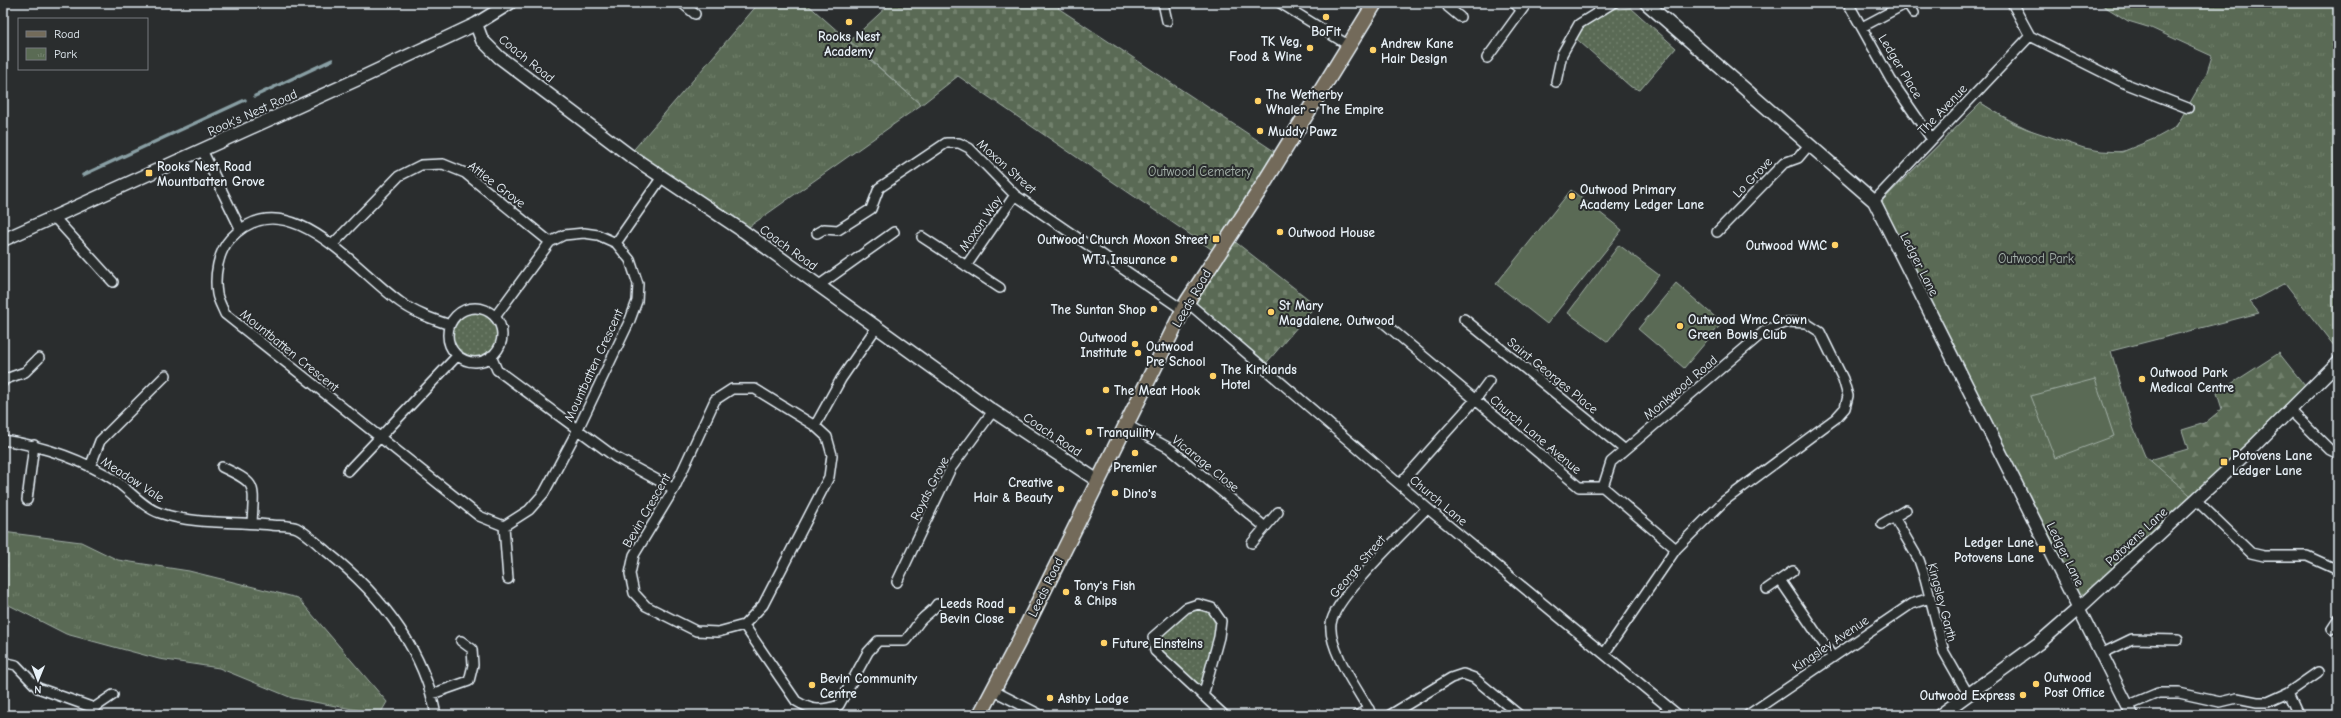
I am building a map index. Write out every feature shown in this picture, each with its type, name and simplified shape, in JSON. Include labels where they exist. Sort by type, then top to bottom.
[{"type":"main road","name":"Leeds Road","points":[[980,715],[1185,306],[1262,186],[1375,3]]},
{"type":"street","points":[[682,3],[696,14]]},
{"type":"street","points":[[1163,3],[1167,21]]},
{"type":"street","points":[[1280,3],[1348,45]]},
{"type":"street","points":[[1452,3],[1448,7],[1460,17]]},
{"type":"street","points":[[1487,58],[1525,6],[1514,3]]},
{"type":"street","points":[[1556,82],[1562,54],[1579,24],[1613,3]]},
{"type":"street","name":"Ledger Lane","points":[[1646,3],[1874,201],[2100,654],[2130,710]]},
{"type":"street","name":"Ledger Place","points":[[1848,3],[1891,80],[1932,138]]},
{"type":"street","name":"Ledger Place","points":[[1862,27],[1907,3],[1914,13]]},
{"type":"street","points":[[2012,3],[2030,36],[2124,83],[2188,108]]},
{"type":"street","name":"Rook's Nest Road","points":[[3,240],[476,24],[507,4]]},
{"type":"street","name":"Coach Road","points":[[476,24],[482,40],[499,56],[662,177],[743,231],[993,411],[1098,481]]},
{"type":"street","name":"The Avenue","points":[[1874,201],[2030,36]]},
{"type":"street","name":"Moxon Street","points":[[817,233],[824,229],[838,230],[871,209],[879,188],[946,143],[960,143],[969,148],[1015,195],[1185,306]]},
{"type":"street","name":"Lo Grove","points":[[1718,232],[1784,163],[1798,158],[1809,145]]},
{"type":"street","points":[[202,150],[240,228]]},
{"type":"street","name":"Attlee Grove","points":[[332,245],[399,176],[421,165],[443,164],[466,173],[550,242]]},
{"type":"street","points":[[616,243],[662,177]]},
{"type":"street","name":"Moxon Way","points":[[966,266],[1015,195]]},
{"type":"street","points":[[54,217],[113,282]]},
{"type":"street","name":"Mountbatten Crescent","points":[[450,325],[423,316],[400,303],[332,245],[292,221],[275,218],[261,220],[240,228],[224,246],[218,269],[217,294],[225,314],[479,516],[504,526],[529,510],[544,493],[577,431],[637,301],[638,284],[630,260],[616,243],[598,235],[584,234],[564,235],[550,242]]},
{"type":"street","points":[[818,286],[894,232]]},
{"type":"street","name":"Moxon Way","points":[[922,237],[947,255],[1000,288]]},
{"type":"street","points":[[495,317],[550,242]]},
{"type":"street","name":"Church Lane","points":[[1185,306],[1678,715]]},
{"type":"street","points":[[469,308],[487,310],[495,317],[502,330],[502,339],[491,356],[474,362],[458,355],[449,342],[450,325],[460,312],[469,308]]},
{"type":"street","name":"Saint Georges Place","points":[[1464,320],[1625,450]]},
{"type":"street","name":"Church Lane Avenue","points":[[1384,322],[1579,487],[1603,487]]},
{"type":"street","name":"Monkwood Road","points":[[1603,487],[1611,462],[1766,330],[1788,322],[1806,323],[1820,332],[1844,379],[1848,396],[1845,408],[1836,418],[1724,501],[1676,549],[1604,654]]},
{"type":"street","points":[[815,426],[841,379],[876,328]]},
{"type":"street","points":[[348,471],[458,355]]},
{"type":"street","points":[[491,356],[496,370],[577,431],[615,457],[674,488]]},
{"type":"street","points":[[3,380],[25,372],[39,358]]},
{"type":"street","name":"Potovens Lane","points":[[1940,715],[2039,643],[2078,610],[2255,445],[2289,409],[2338,362]]},
{"type":"street","points":[[90,467],[100,441],[166,375]]},
{"type":"street","name":"Church Lane Avenue","points":[[1400,484],[1475,400],[1489,381]]},
{"type":"street","name":"Bevin Crescent","points":[[732,389],[755,389],[815,426],[827,437],[832,455],[829,477],[763,605],[744,625],[718,632],[696,630],[646,606],[634,593],[630,574],[634,556],[674,488],[715,400],[732,389]]},
{"type":"street","points":[[2289,409],[2330,450],[2338,454]]},
{"type":"street","name":"Royds Grove","points":[[897,582],[951,468],[993,411]]},
{"type":"street","name":"Vicarage Close","points":[[1127,424],[1169,448],[1265,528]]},
{"type":"street","name":"Meadow Vale","points":[[3,440],[34,445],[90,467],[115,481],[158,512],[184,520],[252,523],[297,528],[350,570],[386,608],[415,651],[432,694],[436,715]]},
{"type":"street","points":[[28,500],[34,445]]},
{"type":"street","points":[[222,466],[249,481],[254,488],[252,523]]},
{"type":"street","points":[[1603,487],[1676,549]]},
{"type":"street","points":[[2196,500],[2252,553],[2264,556],[2307,556],[2338,570]]},
{"type":"street","name":"George Street","points":[[1370,712],[1341,660],[1334,642],[1331,624],[1338,606],[1351,590],[1427,508]]},
{"type":"street","points":[[1882,524],[1906,510]]},
{"type":"street","points":[[1252,543],[1278,512]]},
{"type":"street","name":"Kingsley Garth","points":[[1894,517],[1919,560],[1944,652],[1968,694]]},
{"type":"street","points":[[504,526],[508,580]]},
{"type":"street","points":[[1767,589],[1793,571]]},
{"type":"street","points":[[1780,580],[1832,656]]},
{"type":"street","name":"Kingsley Avenue","points":[[1748,715],[1832,656],[1911,604],[1930,598]]},
{"type":"street","points":[[744,625],[796,701],[808,708],[822,711],[839,705],[868,652],[878,641],[905,641],[915,631],[922,618],[932,612],[937,604]]},
{"type":"street","points":[[1203,696],[1219,637],[1221,622],[1212,608],[1198,604],[1186,608],[1153,637],[1155,651],[1203,696],[1224,715]]},
{"type":"street","points":[[2332,629],[2338,620]]},
{"type":"street","points":[[2100,654],[2132,639],[2178,640]]},
{"type":"street","points":[[432,694],[469,681],[472,665],[472,650],[461,641]]},
{"type":"street","points":[[3,662],[16,665],[38,688],[93,711],[113,695]]},
{"type":"street","points":[[2130,710],[2158,693],[2179,693],[2220,702],[2237,698],[2257,702],[2268,702],[2288,693],[2318,672]]},
{"type":"street","points":[[1390,715],[1451,678],[1463,674],[1474,678],[1519,715]]},
{"type":"street","points":[[992,690],[1041,715]]},
{"type":"street","points":[[2288,693],[2298,715]]},
{"type":"street","points":[[1358,715],[1370,712]]},
{"type":"green space","points":[[759,3],[806,3],[921,105],[743,231],[629,155]]},
{"type":"green space","name":"Outwood Cemetery","points":[[891,3],[1064,3],[1058,8],[1280,155],[1229,237],[1316,305],[1263,367],[1187,302],[1217,253],[958,76],[921,105],[850,41]]},
{"type":"green space","name":"Outwood Park","points":[[2099,3],[2338,3],[2338,351],[2285,283],[2250,302],[2259,313],[2111,351],[2133,427],[2145,456],[2196,500],[2078,609],[1879,214],[1883,200],[1981,103],[2013,123],[2027,129],[2084,148],[2101,151],[2122,152],[2156,138],[2176,127],[2206,75],[2212,56],[2151,28],[2128,21]]},
{"type":"green space","points":[[1612,4],[1619,9],[1631,8],[1676,48],[1640,90],[1631,87],[1572,35]]},
{"type":"green space","points":[[1981,103],[2010,120],[2063,143],[2098,151],[2114,152],[2138,147],[2162,136],[2178,124],[2186,112],[2175,160],[2068,163],[2120,492],[2153,459],[2188,449],[2182,430],[2205,423],[2222,409],[2217,393],[2279,353],[2309,391],[2078,609],[1883,200]]},
{"type":"green space","points":[[1571,190],[1622,230],[1547,324],[1496,284]]},
{"type":"green space","points":[[1619,245],[1659,275],[1608,342],[1568,313]]},
{"type":"green space","name":"Outwood Wmc Crown Green Bowls Club","points":[[1676,283],[1722,323],[1684,368],[1638,329]]},
{"type":"green space","points":[[475,308],[485,310],[494,316],[500,325],[502,335],[500,345],[494,354],[485,360],[475,362],[465,360],[456,354],[450,345],[448,335],[450,325],[456,316],[465,310]]},
{"type":"green space","points":[[2095,379],[2114,436],[2055,458],[2031,396]]},
{"type":"green space","points":[[3,532],[81,542],[118,560],[189,571],[298,598],[387,702],[380,714],[292,698],[219,668],[159,659],[66,634],[3,602]]},
{"type":"green space","points":[[1186,608],[1212,608],[1221,621],[1203,696],[1155,651],[1153,637]]},
{"type":"waterway","points":[[255,96],[332,60]]},
{"type":"waterway","points":[[83,175],[245,100]]},
{"type":"place","name":"BoFit","points":[[1326,17]]},
{"type":"place","name":"Rooks Nest Academy","points":[[849,22]]},
{"type":"place","name":"TK Veg, Food & Wine","points":[[1310,48]]},
{"type":"place","name":"Andrew Kane Hair Design","points":[[1373,50]]},
{"type":"place","name":"The Wetherby Whaler - The Empire","points":[[1258,101]]},
{"type":"place","name":"Muddy Pawz","points":[[1260,131]]},
{"type":"place","name":"Rooks Nest Road Mountbatten Grove","points":[[149,173]]},
{"type":"place","name":"Outwood Primary Academy Ledger Lane","points":[[1572,196]]},
{"type":"place","name":"Outwood House","points":[[1280,232]]},
{"type":"place","name":"Outwood Church Moxon Street","points":[[1216,239]]},
{"type":"place","name":"Outwood WMC","points":[[1835,245]]},
{"type":"place","name":"WTJ Insurance","points":[[1174,259]]},
{"type":"place","name":"The Suntan Shop","points":[[1154,309]]},
{"type":"place","name":"St Mary Magdalene, Outwood","points":[[1271,312]]},
{"type":"place","name":"Outwood Wmc Crown Green Bowls Club","points":[[1680,326]]},
{"type":"place","name":"Outwood Institute","points":[[1135,344]]},
{"type":"place","name":"Outwood Pre School","points":[[1138,353]]},
{"type":"place","name":"The Kirklands Hotel","points":[[1213,376]]},
{"type":"place","name":"Outwood Park Medical Centre","points":[[2142,379]]},
{"type":"place","name":"The Meat Hook","points":[[1106,390]]},
{"type":"place","name":"Tranquility","points":[[1089,432]]},
{"type":"place","name":"Premier","points":[[1135,453]]},
{"type":"place","name":"Potovens Lane Ledger Lane","points":[[2224,462]]},
{"type":"place","name":"Creative Hair & Beauty","points":[[1061,489]]},
{"type":"place","name":"Dino's","points":[[1115,493]]},
{"type":"place","name":"Ledger Lane Potovens Lane","points":[[2042,549]]},
{"type":"place","name":"Tony's Fish & Chips","points":[[1066,592]]},
{"type":"place","name":"Leeds Road Bevin Close","points":[[1012,610]]},
{"type":"place","name":"Future Einsteins","points":[[1104,643]]},
{"type":"place","name":"Outwood Post Office","points":[[2036,684]]},
{"type":"place","name":"Bevin Community Centre","points":[[812,685]]},
{"type":"place","name":"Outwood Express","points":[[2023,695]]},
{"type":"place","name":"Ashby Lodge","points":[[1050,698]]}]
